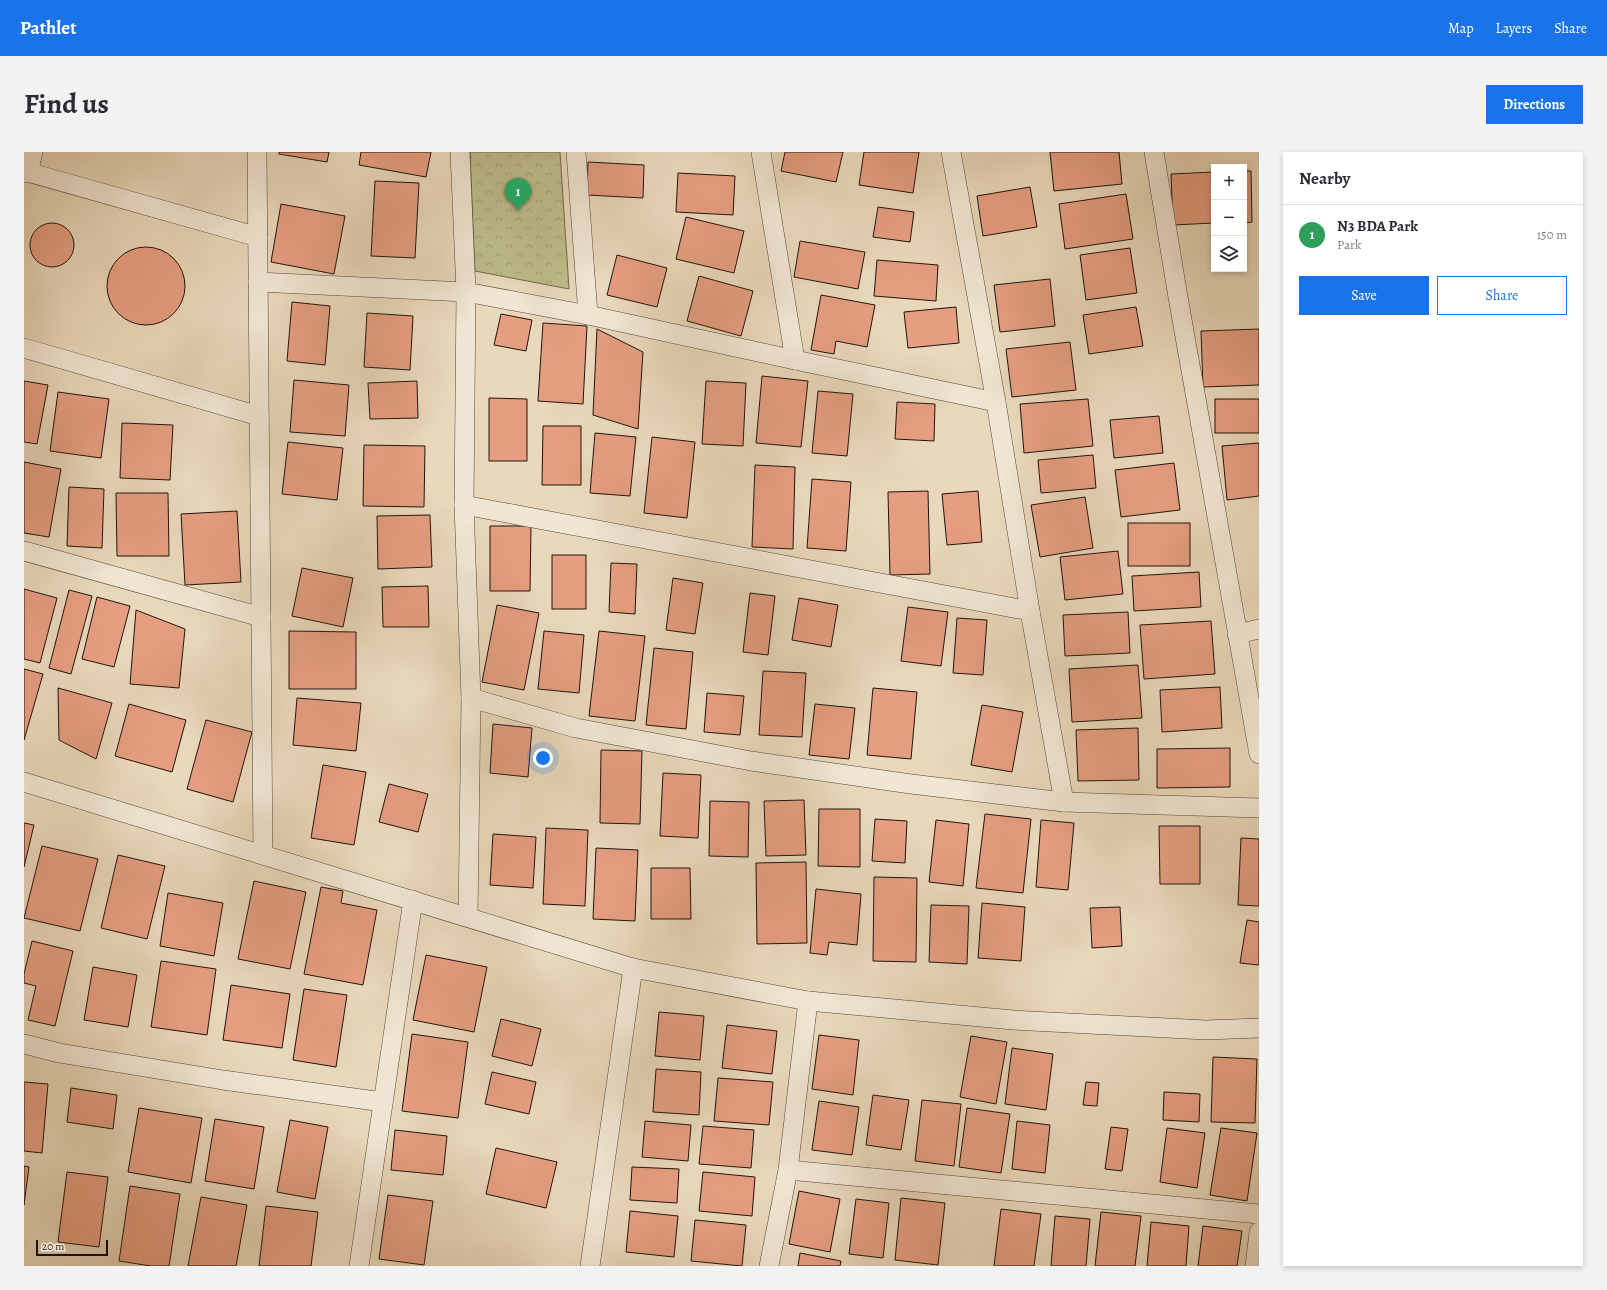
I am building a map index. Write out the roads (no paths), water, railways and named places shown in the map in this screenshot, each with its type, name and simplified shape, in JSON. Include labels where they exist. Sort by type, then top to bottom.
[{"type":"street","points":[[33,152],[26,172],[258,236]]},
{"type":"street","points":[[257,152],[263,855]]},
{"type":"street","points":[[460,152],[466,292],[464,505],[471,698],[468,917]]},
{"type":"street","points":[[576,152],[588,315]]},
{"type":"street","points":[[761,152],[795,360]]},
{"type":"street","points":[[951,152],[996,402],[1030,611],[1064,802]]},
{"type":"street","points":[[1154,152],[1179,304],[1259,754]]},
{"type":"street","points":[[258,282],[466,292],[588,315],[996,402]]},
{"type":"street","points":[[24,348],[259,416]]},
{"type":"street","points":[[464,505],[1030,611]]},
{"type":"street","points":[[24,552],[261,617]]},
{"type":"street","points":[[1237,634],[1259,629]]},
{"type":"street","points":[[471,698],[576,728],[751,760],[910,784],[1064,802],[1259,808]]},
{"type":"street","points":[[24,782],[633,968],[808,1001],[1013,1020],[1206,1030],[1259,1028]]},
{"type":"street","points":[[360,1266],[413,900]]},
{"type":"street","points":[[590,1266],[633,968]]},
{"type":"street","points":[[770,1266],[788,1170],[808,1001]]},
{"type":"street","points":[[24,1044],[59,1054],[215,1079],[383,1102]]},
{"type":"street","points":[[788,1170],[1259,1214]]},
{"type":"street","points":[[1255,1266],[1259,1232]]},
{"type":"place","name":"N3 BDA Park","points":[[518,211]]}]
